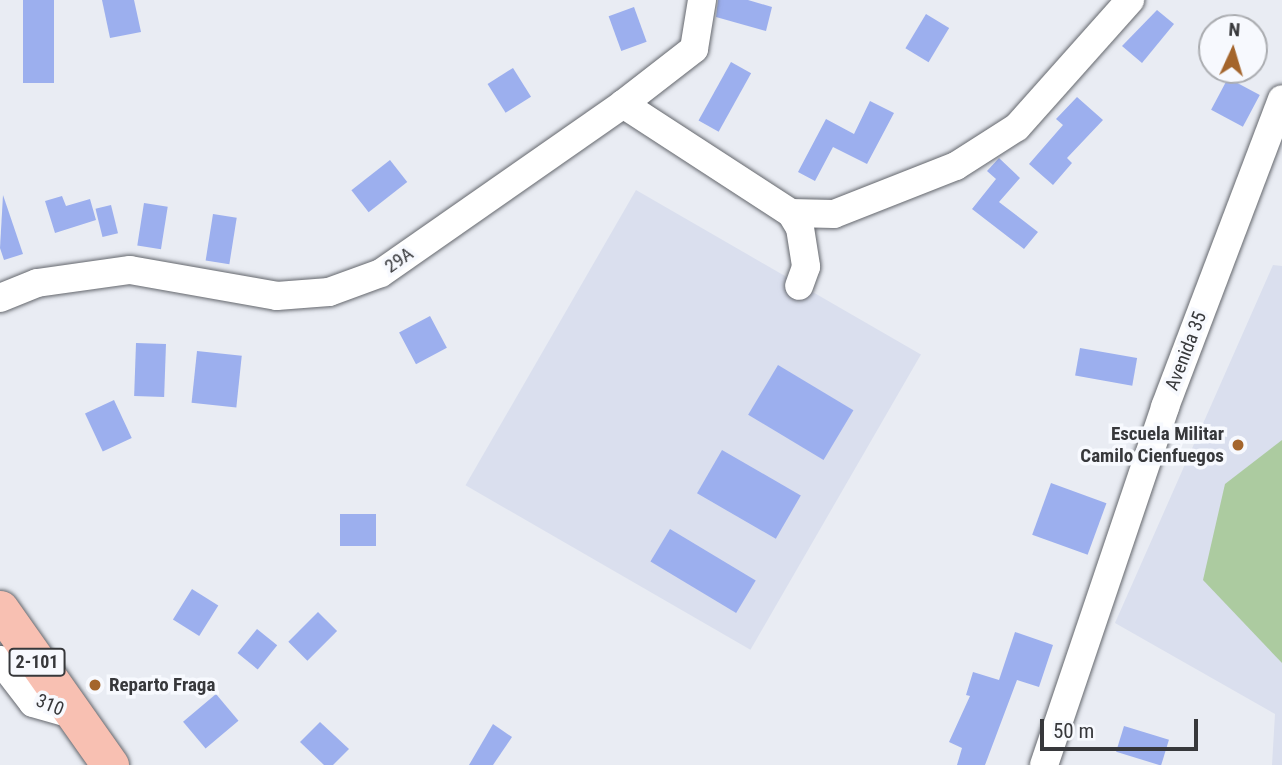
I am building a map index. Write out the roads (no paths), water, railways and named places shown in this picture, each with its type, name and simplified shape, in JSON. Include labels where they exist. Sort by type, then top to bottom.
[{"type":"main road","name":"2-101","points":[[0,609],[110,765]]},
{"type":"street","name":"29A","points":[[0,298],[37,283],[130,270],[265,295],[329,292],[381,273],[622,104],[694,49],[702,0]]},
{"type":"street","points":[[791,213],[834,214],[956,166],[1017,127],[1130,0]]},
{"type":"street","name":"Avenida 35","points":[[1044,765],[1165,407],[1282,99]]},
{"type":"street","points":[[622,104],[791,213],[800,228],[806,267],[799,286]]},
{"type":"street","name":"310","points":[[0,660],[33,703],[75,715]]},
{"type":"place","name":"Escuela Militar Camilo Cienfuegos","points":[[1238,445]]},
{"type":"place","name":"Reparto Fraga","points":[[95,685]]}]
